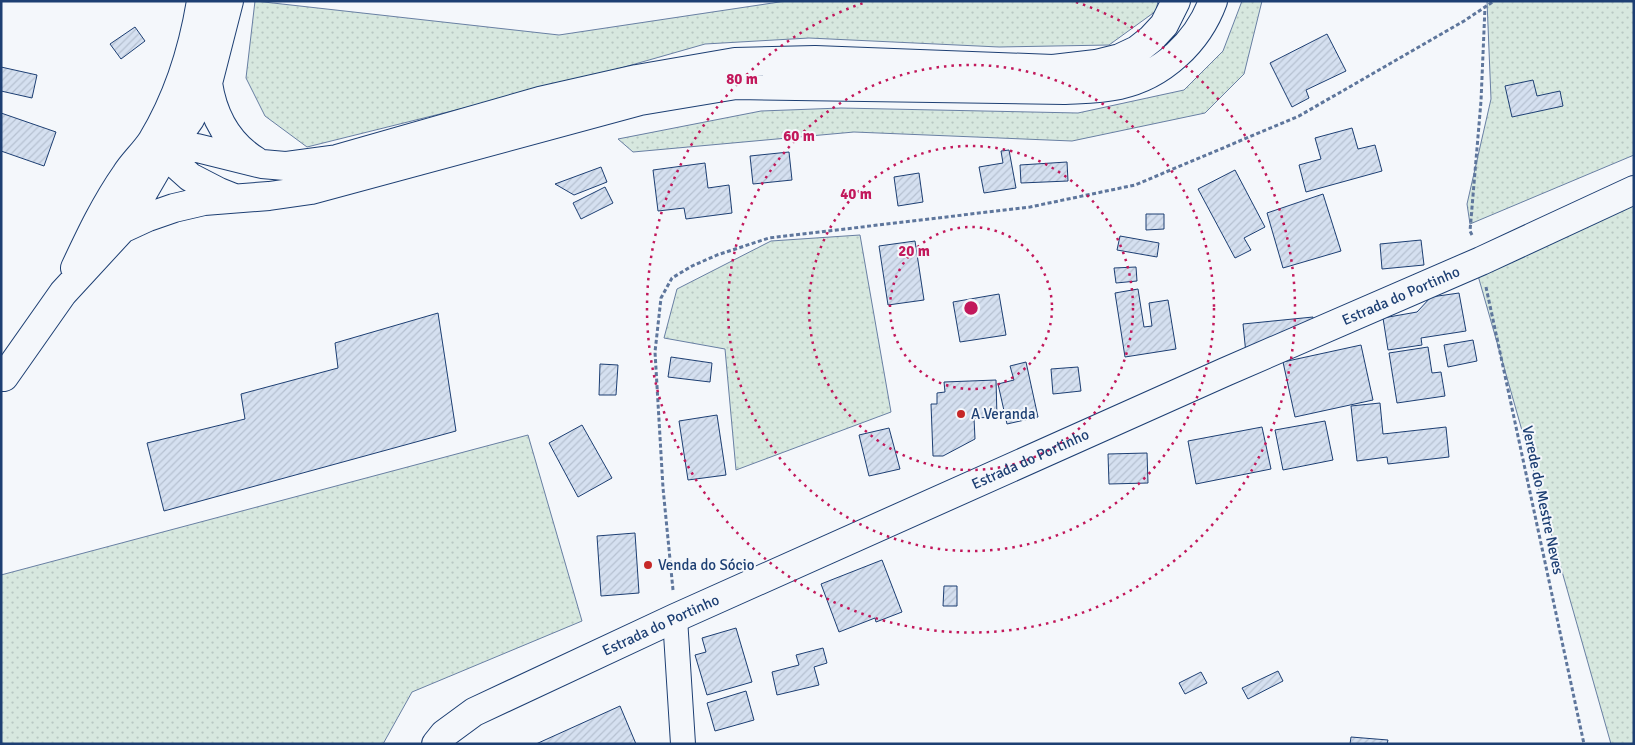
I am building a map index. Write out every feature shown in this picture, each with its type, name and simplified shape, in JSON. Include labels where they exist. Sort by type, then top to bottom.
[{"type":"main road","points":[[158,148],[197,148],[262,164],[285,166],[336,159],[540,101],[637,79],[735,62],[815,60],[1052,68],[1096,64],[1120,58],[1137,50],[1151,39],[1164,25],[1176,1]]},
{"type":"main road","points":[[4,377],[63,292],[122,230],[148,217],[174,208],[204,201],[269,196],[311,190],[640,101],[736,85],[1065,90],[1120,85],[1141,78],[1160,68],[1174,57],[1199,30],[1208,15],[1213,1]]},
{"type":"main road","points":[[122,230],[158,148],[170,108],[185,72],[201,2]]},
{"type":"main road","points":[[63,292],[100,214],[126,173],[158,148],[190,118],[208,83],[229,5]]},
{"type":"main road","points":[[208,83],[213,107],[223,129],[247,155],[262,164]]},
{"type":"main road","points":[[158,148],[190,177],[234,198]]},
{"type":"main road","name":"Estrada do Portinho","points":[[436,744],[444,734],[474,712],[676,618],[1225,372],[1481,261],[1634,190]]},
{"type":"street","points":[[676,618],[683,744]]},
{"type":"path","points":[[676,618],[663,488],[655,352],[661,298],[672,278],[692,266],[717,255],[769,238],[1030,207],[1135,185],[1299,116],[1464,21],[1494,1]]},
{"type":"path","name":"Verede do Mestre Neves","points":[[1485,7],[1481,101],[1470,231],[1481,261],[1584,744]]},
{"type":"shaded area","points":[[255,1],[559,35],[786,1],[1158,1],[1156,11],[1109,45],[999,47],[809,38],[705,44],[593,76],[307,147],[265,116],[246,78]]},
{"type":"shaded area","points":[[1242,1],[1262,1],[1244,74],[1205,113],[1072,141],[854,132],[633,152],[618,139],[761,111],[841,108],[1078,113],[1184,90],[1223,51]]},
{"type":"shaded area","points":[[1487,1],[1634,1],[1634,155],[1470,224],[1467,204],[1491,99]]},
{"type":"shaded area","points":[[1634,198],[1634,744],[1611,744],[1475,265]]},
{"type":"shaded area","points":[[860,235],[891,412],[736,470],[725,349],[664,338],[677,289],[771,241]]},
{"type":"shaded area","points":[[528,435],[582,621],[412,692],[383,744],[1,744],[1,575]]},
{"type":"building","points":[[135,27],[145,41],[121,59],[110,44]]},
{"type":"building","points":[[1327,34],[1346,71],[1306,90],[1309,98],[1292,107],[1270,63]]},
{"type":"building","points":[[1,67],[37,75],[32,98],[1,91]]},
{"type":"building","points":[[1533,80],[1537,96],[1560,91],[1563,106],[1512,117],[1505,86]]},
{"type":"building","points":[[1,113],[56,132],[44,166],[1,151]]},
{"type":"building","points":[[1352,128],[1358,149],[1375,145],[1382,171],[1306,192],[1299,165],[1321,159],[1315,138]]},
{"type":"building","points":[[1009,150],[1016,188],[984,193],[979,167],[1003,163],[1001,151]]},
{"type":"building","points":[[789,152],[792,180],[753,184],[750,156]]},
{"type":"building","points":[[1067,162],[1068,181],[1021,183],[1020,165]]},
{"type":"building","points":[[705,163],[708,188],[729,185],[732,213],[686,219],[684,208],[658,211],[653,170]]},
{"type":"building","points":[[601,167],[607,182],[574,195],[555,184]]},
{"type":"building","points":[[1235,170],[1265,227],[1244,238],[1251,250],[1235,258],[1198,189]]},
{"type":"building","points":[[919,173],[923,202],[898,206],[894,177]]},
{"type":"building","points":[[605,187],[613,203],[581,219],[573,203]]},
{"type":"building","points":[[1323,194],[1341,251],[1283,268],[1267,213]]},
{"type":"building","points":[[1146,214],[1164,214],[1164,229],[1146,230]]},
{"type":"building","points":[[1120,236],[1159,243],[1157,257],[1117,250]]},
{"type":"building","points":[[1421,240],[1424,265],[1382,269],[1380,244]]},
{"type":"building","points":[[915,241],[924,300],[888,305],[879,246]]},
{"type":"building","points":[[1136,267],[1137,281],[1116,283],[1114,268]]},
{"type":"building","points":[[1138,289],[1144,327],[1152,326],[1149,303],[1168,300],[1176,349],[1125,357],[1115,293]]},
{"type":"building","points":[[1459,293],[1466,331],[1421,338],[1422,345],[1388,350],[1383,318],[1417,312],[1431,297]]},
{"type":"building","points":[[999,294],[1006,335],[960,342],[953,302]]},
{"type":"building","points":[[438,313],[456,431],[164,511],[147,443],[245,419],[241,394],[338,368],[335,343]]},
{"type":"building","points":[[1313,317],[1314,327],[1246,354],[1243,324]]},
{"type":"building","points":[[1473,340],[1477,361],[1448,367],[1444,345]]},
{"type":"building","points":[[1361,345],[1373,400],[1295,417],[1283,362]]},
{"type":"building","points":[[1428,347],[1432,373],[1441,372],[1445,396],[1397,403],[1389,353]]},
{"type":"building","points":[[671,357],[712,363],[710,382],[668,377]]},
{"type":"building","points":[[1026,362],[1038,417],[1007,424],[998,384],[1014,380],[1010,366]]},
{"type":"building","points":[[600,364],[618,365],[616,395],[599,395]]},
{"type":"building","points":[[1078,367],[1081,391],[1053,394],[1051,369]]},
{"type":"building","points":[[996,380],[997,417],[974,418],[975,439],[943,456],[933,456],[931,404],[937,404],[937,393],[945,392],[944,382]]},
{"type":"building","points":[[1380,403],[1383,434],[1446,427],[1449,457],[1388,464],[1387,457],[1357,461],[1351,406]]},
{"type":"building","points":[[717,415],[726,475],[688,480],[679,421]]},
{"type":"building","points":[[1325,421],[1333,460],[1283,470],[1275,430]]},
{"type":"building","points":[[582,425],[612,478],[578,497],[549,443]]},
{"type":"building","points":[[1262,427],[1271,469],[1196,484],[1188,441]]},
{"type":"building","points":[[889,428],[900,469],[869,476],[859,435]]},
{"type":"building","points":[[1147,453],[1148,483],[1109,484],[1108,454]]},
{"type":"building","points":[[635,533],[639,593],[601,596],[597,536]]},
{"type":"building","points":[[882,560],[902,612],[876,622],[875,618],[839,632],[821,584]]},
{"type":"building","points":[[944,586],[957,586],[957,606],[943,606]]},
{"type":"building","points":[[736,628],[752,682],[707,695],[695,655],[706,652],[702,638]]},
{"type":"building","points":[[823,648],[827,663],[814,667],[819,685],[777,695],[772,672],[799,665],[796,655]]},
{"type":"building","points":[[1278,671],[1283,681],[1248,699],[1242,688]]},
{"type":"building","points":[[1201,672],[1207,683],[1185,694],[1179,683]]},
{"type":"building","points":[[746,691],[754,720],[715,731],[707,703]]},
{"type":"building","points":[[620,706],[636,744],[536,744]]},
{"type":"building","points":[[1351,737],[1388,740],[1387,744],[1350,744]]},
{"type":"place","name":"A Veranda","points":[[961,414]]},
{"type":"place","name":"Venda do Sócio","points":[[648,565]]}]
